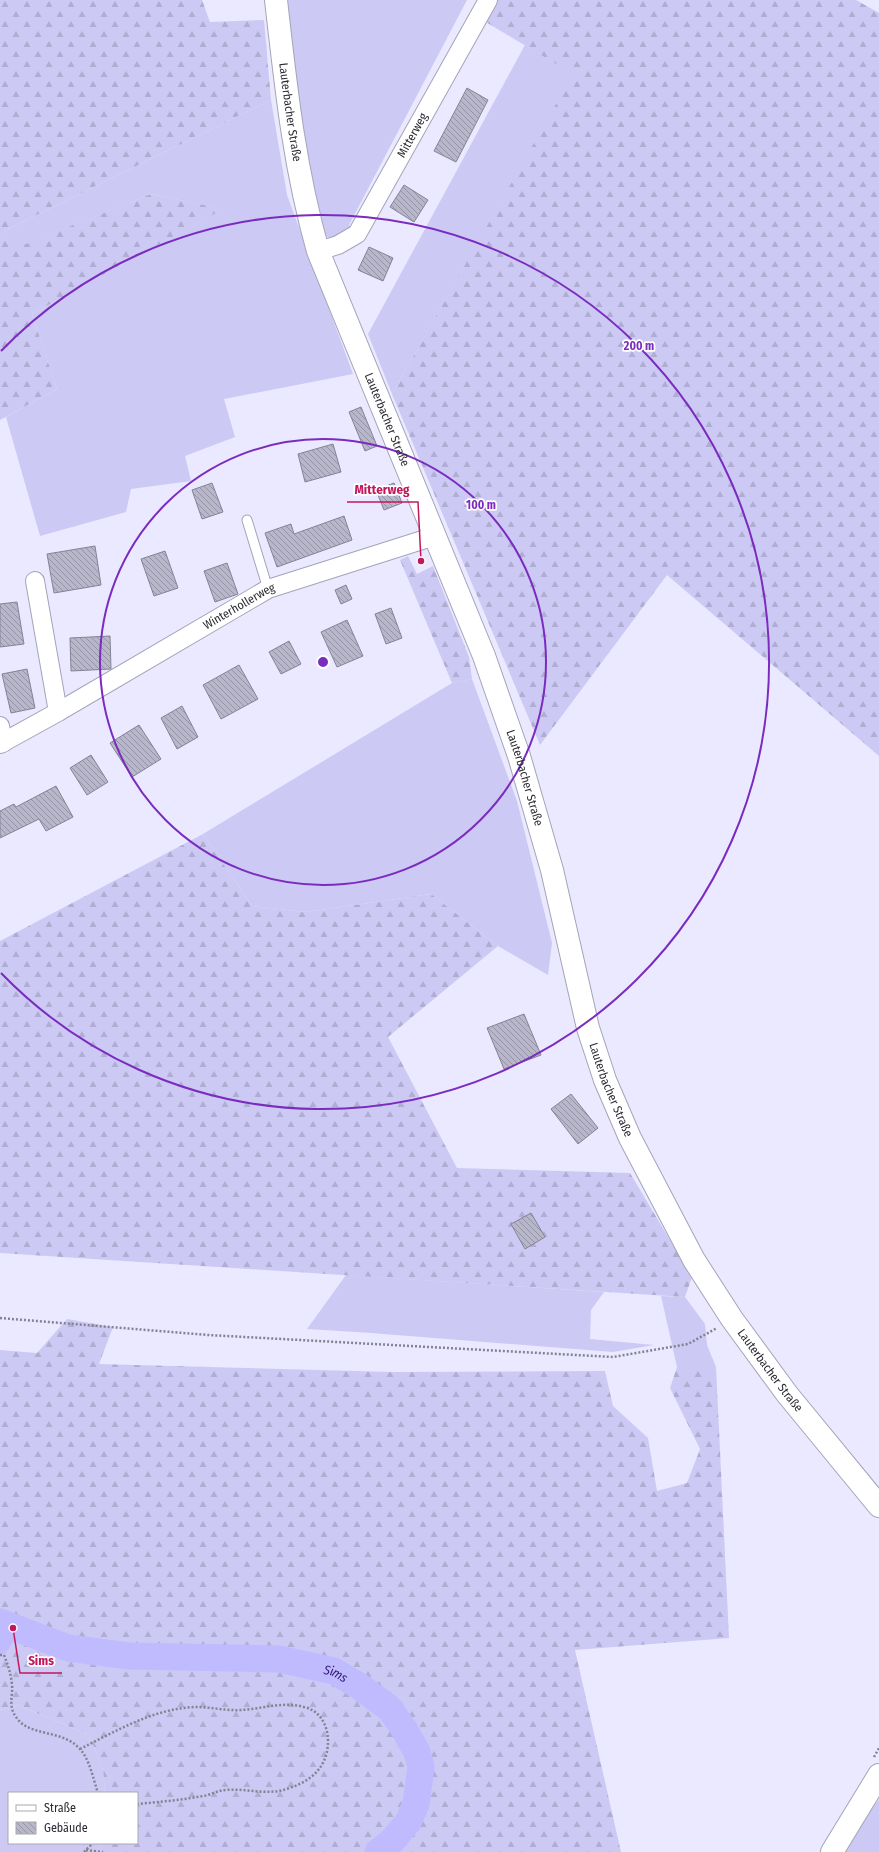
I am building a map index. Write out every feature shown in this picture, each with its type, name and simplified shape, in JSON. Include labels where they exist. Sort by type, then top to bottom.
[{"type":"street","name":"Lauterbacher Straße","points":[[276,0],[288,113],[305,205],[318,251],[484,656],[519,756],[556,885],[588,1028],[605,1080],[630,1138],[694,1260],[732,1320],[787,1394],[879,1506]]},
{"type":"street","name":"Mitterweg","points":[[318,251],[338,245],[357,234],[488,0]]},
{"type":"street","name":"Winterhollerweg","points":[[1,738],[58,712],[268,589],[435,536]]},
{"type":"street","points":[[35,581],[58,712]]},
{"type":"street","points":[[832,1852],[879,1775]]},
{"type":"lane","points":[[247,520],[268,589]]},
{"type":"path","points":[[0,1318],[208,1335],[613,1357],[688,1344],[732,1320]]},
{"type":"path","points":[[0,1655],[4,1655],[9,1670],[12,1686],[10,1700],[14,1715],[20,1723],[26,1727],[67,1738],[80,1749],[86,1759],[98,1792]]},
{"type":"path","points":[[80,1749],[156,1715],[195,1707],[241,1710],[290,1705],[306,1707],[317,1714],[326,1726],[329,1743],[325,1759],[313,1776],[300,1783],[283,1790],[261,1793],[243,1789],[224,1790],[205,1796],[138,1804]]},
{"type":"path","points":[[85,1851],[103,1852]]},
{"type":"green space","points":[[0,0],[202,0],[210,22],[264,20],[271,100],[4,231],[11,250],[151,194],[223,209],[32,314],[57,389],[0,420]]},
{"type":"green space","points":[[286,0],[467,0],[349,225],[352,230],[339,240],[327,237],[320,228],[308,167]]},
{"type":"green space","points":[[496,0],[856,0],[879,13],[879,756],[667,575],[540,745],[392,394],[573,74],[484,21]]},
{"type":"green space","points":[[525,45],[574,74],[392,394],[368,334]]},
{"type":"green space","points":[[271,100],[287,195],[353,374],[224,399],[235,437],[185,456],[191,481],[131,489],[126,512],[40,536],[6,417],[57,389],[32,314],[222,209],[151,194],[10,251],[4,231]]},
{"type":"green space","points":[[408,556],[417,574],[433,566],[469,657],[472,679],[452,683],[400,560]]},
{"type":"green space","points":[[472,679],[517,801],[552,943],[548,975],[498,946],[431,894],[306,912],[252,906],[203,834],[452,683]]},
{"type":"green space","points":[[203,834],[252,906],[306,912],[431,894],[498,946],[388,1037],[457,1168],[630,1173],[692,1277],[685,1297],[0,1253],[0,941]]},
{"type":"green space","points":[[346,1275],[604,1292],[591,1310],[590,1339],[654,1345],[613,1352],[307,1329]]},
{"type":"green space","points":[[661,1296],[685,1297],[705,1324],[707,1345],[716,1367],[677,1367]]},
{"type":"green space","points":[[67,1319],[113,1327],[99,1364],[392,1372],[605,1371],[613,1406],[648,1438],[657,1491],[687,1483],[700,1449],[670,1388],[677,1367],[716,1367],[729,1638],[575,1650],[621,1852],[97,1852],[101,1844],[138,1844],[138,1792],[105,1792],[103,1770],[89,1735],[18,1705],[0,1710],[0,1350],[37,1353]]},
{"type":"green space","points":[[18,1705],[89,1735],[103,1770],[105,1792],[8,1792],[8,1844],[101,1844],[97,1852],[0,1852],[0,1710]]},
{"type":"green space","points":[[879,1800],[879,1852],[844,1852],[876,1803]]},
{"type":"building","points":[[467,88],[488,100],[456,162],[434,151]]},
{"type":"building","points":[[404,185],[428,200],[414,222],[390,207]]},
{"type":"building","points":[[369,247],[393,258],[383,281],[358,270]]},
{"type":"building","points":[[361,407],[377,446],[365,451],[349,412]]},
{"type":"building","points":[[333,444],[341,472],[305,482],[298,454]]},
{"type":"building","points":[[212,483],[223,512],[202,519],[192,490]]},
{"type":"building","points":[[394,483],[402,503],[384,510],[376,490]]},
{"type":"building","points":[[344,516],[352,540],[277,567],[265,533],[291,524],[294,534]]},
{"type":"building","points":[[95,546],[101,585],[54,593],[47,554]]},
{"type":"building","points":[[165,551],[178,588],[154,596],[141,559]]},
{"type":"building","points":[[227,563],[238,594],[215,602],[204,571]]},
{"type":"building","points":[[346,585],[352,599],[341,604],[335,590]]},
{"type":"building","points":[[17,602],[24,644],[0,647],[0,604]]},
{"type":"building","points":[[391,608],[402,638],[386,644],[375,614]]},
{"type":"building","points":[[347,620],[363,656],[337,667],[321,632]]},
{"type":"building","points":[[110,636],[111,669],[71,671],[70,638]]},
{"type":"building","points":[[289,641],[301,664],[281,674],[269,652]]},
{"type":"building","points":[[239,665],[258,699],[221,719],[203,685]]},
{"type":"building","points":[[27,669],[35,708],[11,713],[2,674]]},
{"type":"building","points":[[182,706],[198,737],[177,749],[161,718]]},
{"type":"building","points":[[139,725],[161,759],[132,777],[110,743]]},
{"type":"building","points":[[91,755],[108,782],[87,795],[70,768]]},
{"type":"building","points":[[56,786],[73,817],[46,831],[39,819],[0,838],[0,811],[14,804],[16,807]]},
{"type":"building","points":[[524,1014],[541,1055],[504,1069],[487,1028]]},
{"type":"building","points":[[571,1094],[598,1128],[578,1144],[551,1109]]},
{"type":"building","points":[[531,1213],[545,1237],[525,1249],[511,1224]]},
{"type":"waterway","name":"Sims","points":[[0,1622],[68,1648],[129,1656],[279,1659],[334,1671],[359,1686],[389,1708],[404,1729],[417,1752],[421,1767],[416,1804],[408,1822],[392,1841],[378,1852]]},
{"type":"waterway","name":"Sims","points":[[0,1647],[13,1628]]},
{"type":"place","name":"Mitterweg","points":[[421,561]]},
{"type":"place","name":"Sims","points":[[13,1628]]}]
